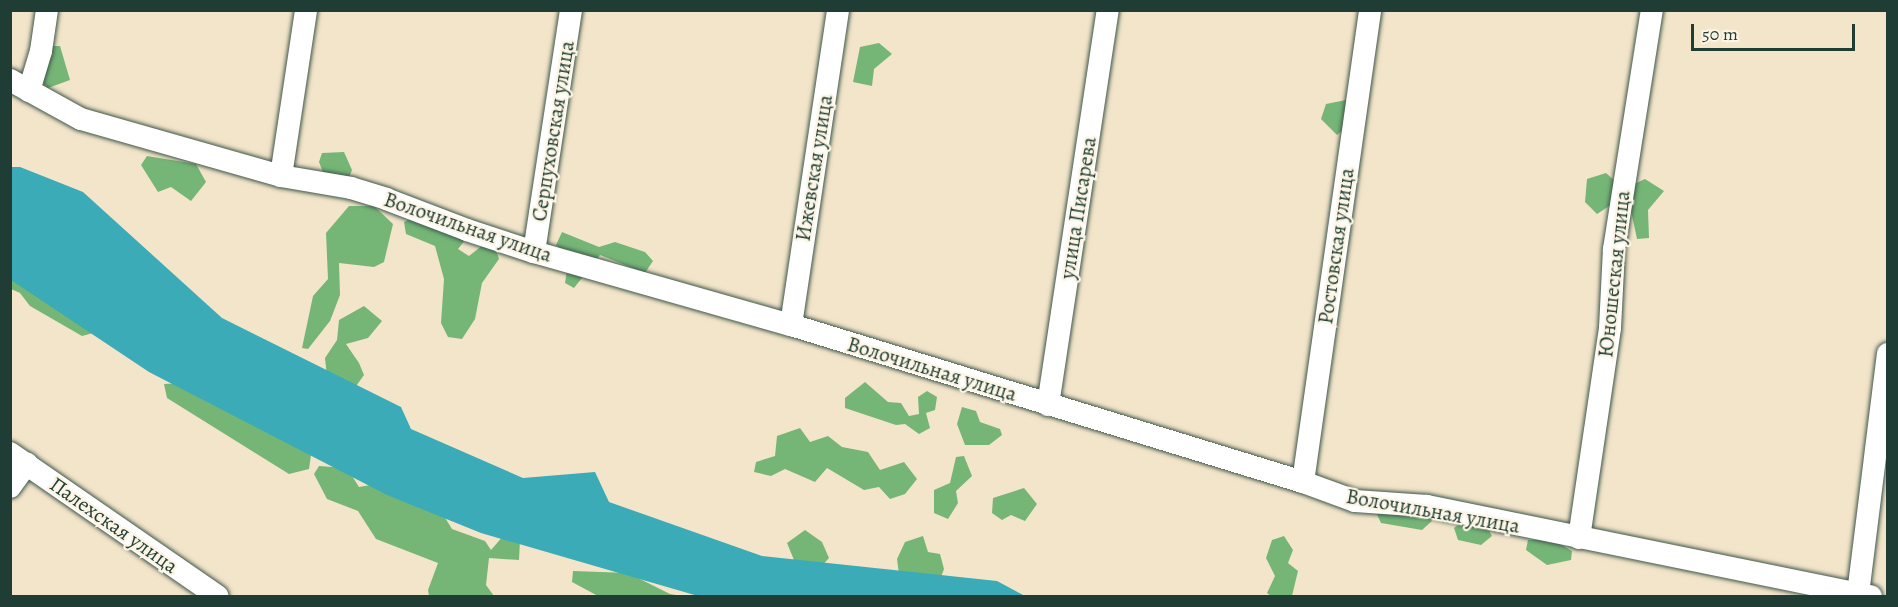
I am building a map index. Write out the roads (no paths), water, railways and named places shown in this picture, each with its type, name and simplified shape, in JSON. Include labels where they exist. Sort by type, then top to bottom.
[{"type":"street","points":[[20,86],[41,51],[47,10]]},
{"type":"street","points":[[281,176],[306,10]]},
{"type":"street","name":"Серпуховская улица","points":[[534,252],[571,10]]},
{"type":"street","name":"Ижевская улица","points":[[791,326],[838,10]]},
{"type":"street","name":"улица Писарева","points":[[1048,405],[1108,10]]},
{"type":"street","name":"Ростовская улица","points":[[1303,482],[1370,10]]},
{"type":"street","name":"Юношеская улица","points":[[1579,538],[1610,328],[1614,249],[1652,10]]},
{"type":"street","name":"Волочильная улица","points":[[20,86],[81,119],[281,176],[351,188],[386,198],[467,230],[534,252],[791,326],[1303,482],[1355,501],[1427,506],[1865,595]]},
{"type":"street","points":[[1865,595],[1887,354]]},
{"type":"street","points":[[10,487],[19,459]]},
{"type":"street","name":"Палехская улица","points":[[19,459],[217,597]]},
{"type":"water","points":[[11,167],[20,167],[83,192],[222,318],[401,407],[411,429],[523,478],[595,472],[609,502],[762,556],[997,581],[1025,596],[698,596],[481,533],[387,495],[149,372],[11,280]]}]
